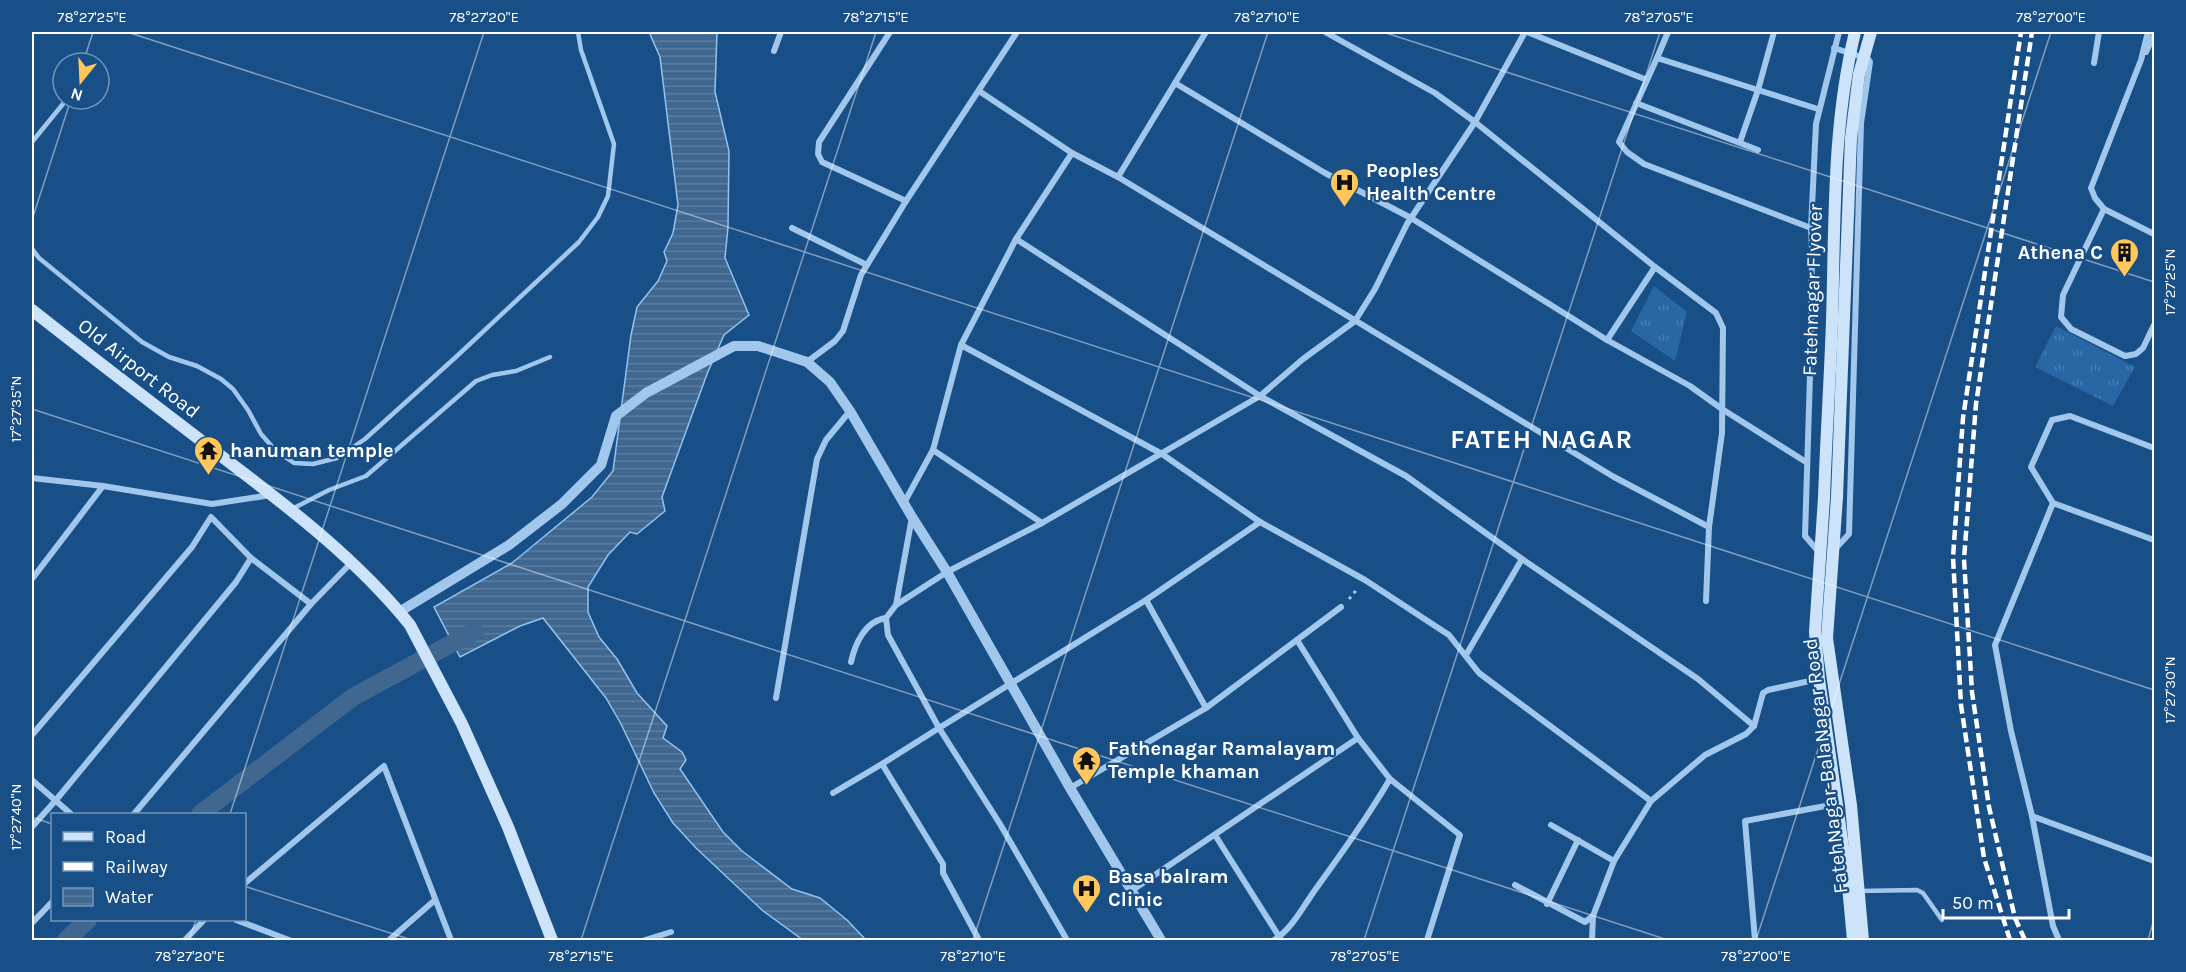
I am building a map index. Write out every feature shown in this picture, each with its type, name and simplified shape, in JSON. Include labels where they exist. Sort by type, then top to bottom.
[{"type":"main road","name":"Fatehnagar Flyover","points":[[1855,32],[1845,74],[1836,166],[1832,321],[1815,632],[1836,804],[1859,936]]},
{"type":"main road","name":"Fatehnagar Flyover","points":[[1833,551],[1851,138],[1859,74],[1871,32]]},
{"type":"main road","name":"Old Airport Road","points":[[32,310],[272,495],[351,563],[410,625],[462,724],[508,826],[552,940]]},
{"type":"main road","name":"FatehNagar-BalaNagar Road","points":[[1833,551],[1827,638],[1851,805],[1859,891],[1859,936]]},
{"type":"street","points":[[774,51],[781,32]]},
{"type":"street","points":[[890,32],[819,142],[818,154],[822,162],[906,201]]},
{"type":"street","points":[[807,362],[835,341],[843,331],[861,275],[906,201],[1017,32]]},
{"type":"street","points":[[1118,177],[1206,32]]},
{"type":"street","points":[[1324,32],[1435,93],[1716,314],[1723,328],[1722,433],[1708,527],[1706,602]]},
{"type":"street","points":[[852,662],[854,647],[863,633],[877,620],[886,618],[896,605],[947,572],[1042,523],[1260,396],[1303,359],[1355,321],[1375,289],[1411,218],[1474,122],[1526,32],[1647,80]]},
{"type":"street","points":[[1668,32],[1619,142],[1627,152],[1644,164],[1811,228]]},
{"type":"street","points":[[1740,142],[1758,90],[1774,32]]},
{"type":"street","points":[[1819,552],[1805,536],[1811,343],[1811,228],[1818,109],[1839,32]]},
{"type":"street","points":[[2094,63],[2099,32]]},
{"type":"street","points":[[2141,60],[2148,32]]},
{"type":"street","points":[[2154,35],[2141,60],[2091,189],[2104,209],[2154,234]]},
{"type":"street","points":[[1833,551],[1849,534],[1861,123],[1870,62],[1868,59],[1834,48]]},
{"type":"street","points":[[1657,58],[1818,109]]},
{"type":"street","points":[[1175,83],[1325,173],[1411,218],[1607,340],[1690,386],[1806,462]]},
{"type":"street","points":[[979,91],[1071,153],[1118,177],[1614,477],[1708,527]]},
{"type":"street","points":[[1636,103],[1758,150]]},
{"type":"street","points":[[904,502],[933,450],[961,345],[1016,239],[1071,153]]},
{"type":"street","points":[[2104,209],[2063,295],[2061,317],[2071,328],[2125,356],[2136,354],[2143,348],[2154,325]]},
{"type":"street","points":[[792,228],[867,265]]},
{"type":"street","points":[[1016,239],[1260,396],[1406,476],[1522,559],[1698,679],[1754,726]]},
{"type":"street","points":[[1607,340],[1655,267]]},
{"type":"street","points":[[961,345],[1162,454],[1260,522],[1365,580],[1449,635],[1479,673],[1651,801]]},
{"type":"street","points":[[399,612],[509,545],[562,504],[601,465],[616,416],[646,393],[734,346],[759,346],[807,362],[830,382],[850,411],[947,572],[1070,788],[1161,940]]},
{"type":"street","points":[[776,698],[817,459],[826,440],[850,411]]},
{"type":"street","points":[[2154,448],[2070,416],[2052,420],[2031,467],[2053,503],[2154,540]]},
{"type":"street","points":[[933,450],[1042,523]]},
{"type":"street","points":[[32,478],[103,486],[212,504],[272,495]]},
{"type":"street","points":[[32,579],[103,486]]},
{"type":"street","points":[[2053,503],[1995,645],[2011,731],[2059,940]]},
{"type":"street","points":[[32,735],[192,548],[211,517],[212,504]]},
{"type":"street","points":[[211,517],[251,558],[311,604]]},
{"type":"street","points":[[896,605],[912,517]]},
{"type":"street","points":[[833,793],[1146,600],[1260,522]]},
{"type":"street","points":[[32,827],[236,582],[251,558]]},
{"type":"street","points":[[1466,656],[1522,559]]},
{"type":"street","points":[[135,813],[311,604],[351,563]]},
{"type":"street","points":[[1146,600],[1206,708]]},
{"type":"street","points":[[1070,788],[1206,708],[1341,607]]},
{"type":"street","points":[[886,618],[888,635],[939,728],[1000,825],[1067,940]]},
{"type":"street","points":[[1297,640],[1358,738],[1390,779],[1460,835],[1427,940]]},
{"type":"street","points":[[1592,940],[1593,916],[1614,861],[1651,801],[1705,755],[1746,734],[1754,726],[1762,693],[1819,679]]},
{"type":"street","points":[[1131,891],[1358,738]]},
{"type":"street","points":[[882,764],[943,864],[943,873],[979,940]]},
{"type":"street","points":[[246,882],[384,766],[451,940]]},
{"type":"street","points":[[1215,834],[1278,939],[1372,810],[1390,779]]},
{"type":"street","points":[[32,780],[70,813]]},
{"type":"street","points":[[1755,940],[1745,820],[1836,804]]},
{"type":"street","points":[[2032,816],[2154,861]]},
{"type":"street","points":[[1551,825],[1614,861]]},
{"type":"street","points":[[1547,904],[1578,840]]},
{"type":"street","points":[[1515,885],[1547,904],[1585,922],[1593,916]]},
{"type":"street","points":[[389,940],[435,900]]},
{"type":"street","points":[[32,923],[51,903]]},
{"type":"street","points":[[185,940],[203,921]]},
{"type":"street","points":[[239,921],[289,940]]},
{"type":"street","points":[[645,940],[670,932]]},
{"type":"lane","points":[[32,249],[39,258],[142,342],[169,357],[197,366],[221,379],[233,389],[261,434],[276,451],[294,463],[312,464],[337,458],[365,439],[457,356],[579,242],[598,217],[608,196],[614,144],[581,50],[578,32]]},
{"type":"lane","points":[[32,142],[57,111]]},
{"type":"lane","points":[[289,510],[329,490],[366,476],[476,381],[492,375],[516,371],[550,357]]},
{"type":"lane","points":[[1859,891],[1917,890],[1923,893],[1942,920]]},
{"type":"lane","points":[[1859,936],[1874,940]]},
{"type":"path","points":[[1341,607],[1365,580]]},
{"type":"green space","points":[[1654,286],[1687,312],[1675,361],[1631,331]]},
{"type":"green space","points":[[2056,326],[2135,367],[2113,406],[2035,367]]},
{"type":"water","points":[[649,32],[717,32],[715,92],[729,151],[728,227],[725,258],[749,315],[724,335],[707,374],[662,497],[665,511],[637,534],[630,532],[608,555],[588,587],[588,612],[599,637],[617,659],[637,693],[667,726],[663,738],[682,752],[686,760],[680,769],[723,832],[742,851],[792,889],[820,898],[847,920],[866,940],[803,940],[762,910],[696,848],[673,823],[654,793],[606,698],[543,618],[520,626],[460,657],[434,607],[512,563],[592,497],[613,471],[631,335],[637,307],[658,281],[667,261],[664,252],[673,233],[678,205],[660,57]]},
{"type":"waterway","points":[[201,813],[353,697],[475,631]]},
{"type":"waterway","points":[[66,940],[87,921]]},
{"type":"railway","points":[[2010,940],[1984,858],[1961,705],[1953,557],[1963,418],[2021,32]]},
{"type":"railway","points":[[2025,940],[2015,918],[1989,807],[1972,692],[1964,559],[1976,404],[2032,32]]},
{"type":"place","name":"Peoples Health Centre","points":[[1345,208]]},
{"type":"place","name":"Athena C","points":[[2124,278]]},
{"type":"place","name":"hanuman temple","points":[[209,476]]},
{"type":"place","name":"Fathenagar Ramalayam Temple khaman","points":[[1087,786]]},
{"type":"place","name":"Basa balram Clinic","points":[[1087,914]]},
{"type":"district","name":"FATEH NAGAR","points":[[1542,439]]}]
